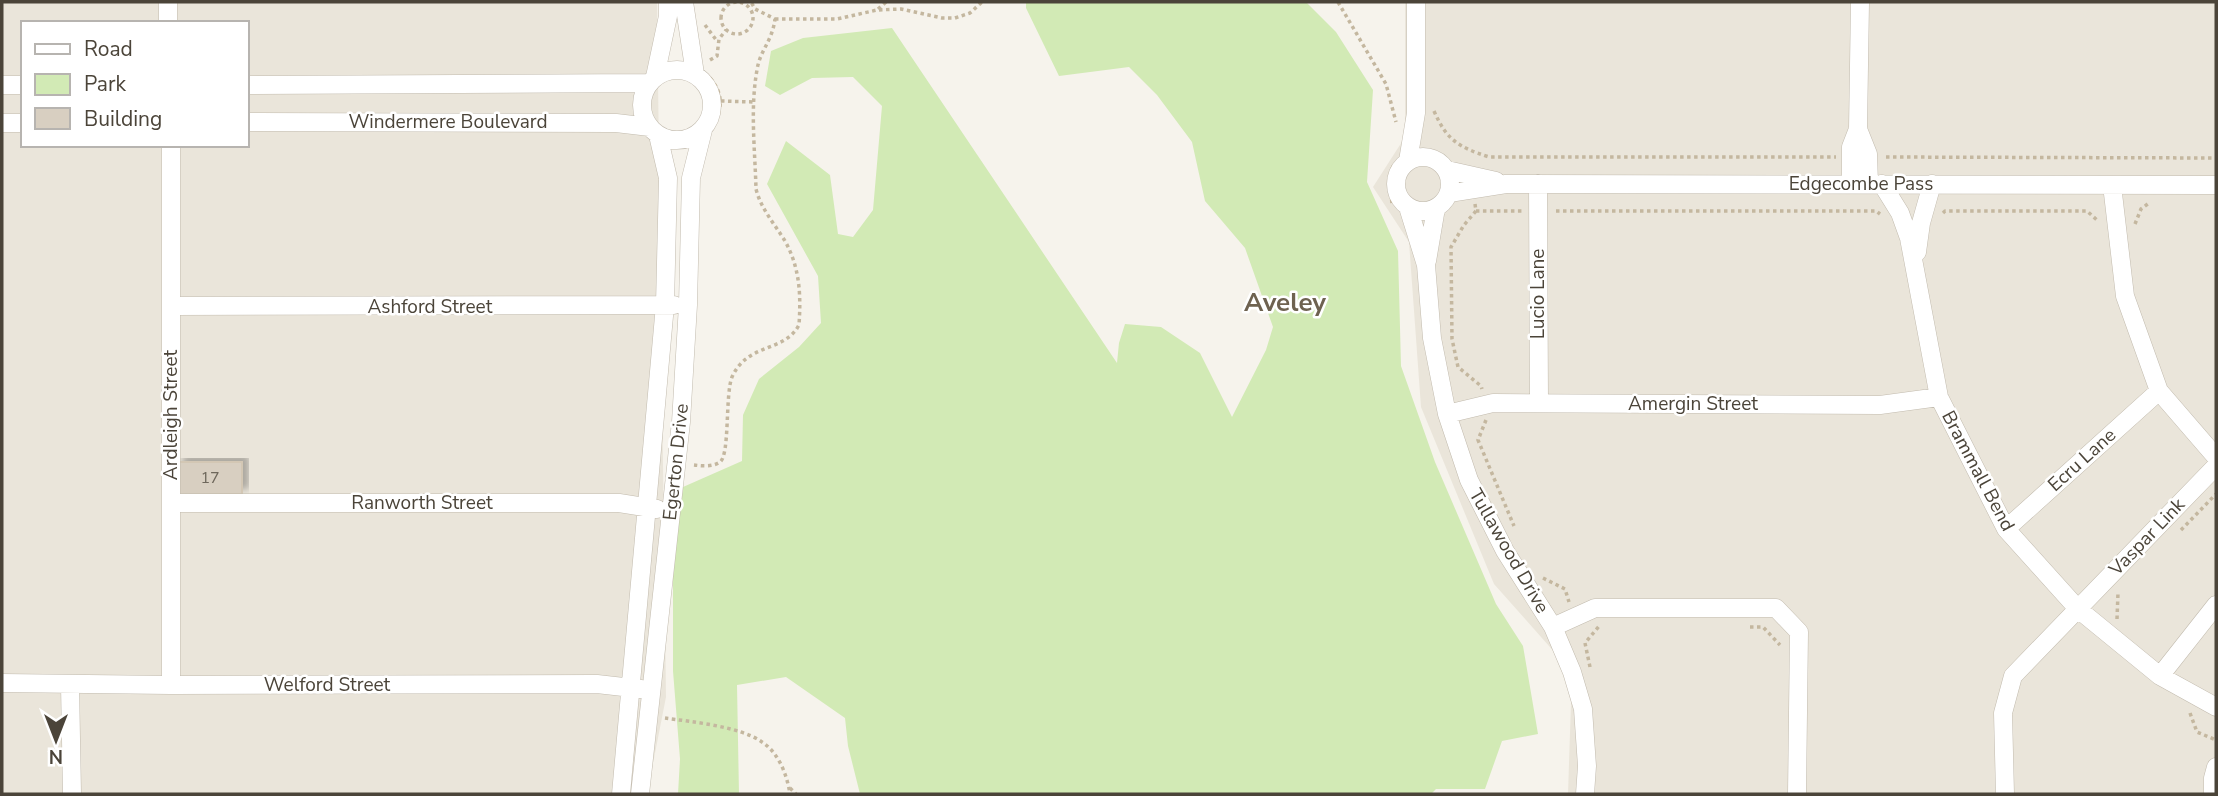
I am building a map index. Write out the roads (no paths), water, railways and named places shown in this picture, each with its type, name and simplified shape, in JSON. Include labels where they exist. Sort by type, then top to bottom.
[{"type":"street","points":[[168,2],[168,21]]},
{"type":"street","points":[[668,2],[668,16],[652,80],[642,100],[645,119],[654,131],[669,139],[681,140],[707,130],[713,100],[691,55],[684,2]]},
{"type":"street","points":[[1408,161],[1423,156],[1432,158],[1447,170],[1450,185],[1448,193],[1436,208],[1422,211],[1408,207],[1397,193],[1395,184],[1397,175],[1408,161],[1416,113],[1416,2]]},
{"type":"street","points":[[1860,2],[1858,129],[1851,147],[1876,184]]},
{"type":"street","points":[[652,80],[674,69],[701,74]]},
{"type":"street","name":"Windermere Boulevard","points":[[248,85],[652,80]]},
{"type":"street","points":[[2,85],[21,85]]},
{"type":"street","points":[[1416,113],[1432,158]]},
{"type":"street","points":[[2,122],[21,122]]},
{"type":"street","name":"Windermere Boulevard","points":[[248,122],[616,122],[654,131]]},
{"type":"street","name":"Egerton Drive","points":[[640,794],[681,422],[688,305],[691,178],[707,130]]},
{"type":"street","name":"Egerton Drive","points":[[621,794],[665,305],[668,178],[654,131]]},
{"type":"street","name":"Ardleigh Street","points":[[171,147],[172,685]]},
{"type":"street","points":[[1851,184],[1860,157]]},
{"type":"street","name":"Edgecombe Pass","points":[[1447,170],[1473,183]]},
{"type":"street","name":"Edgecombe Pass","points":[[1448,193],[1473,183],[2216,185]]},
{"type":"street","name":"Lucio Lane","points":[[1538,184],[1539,404]]},
{"type":"street","name":"Brammall Bend","points":[[1876,184],[1912,223],[1915,267],[1939,397],[2006,529],[2078,609],[2160,676],[2216,707]]},
{"type":"street","points":[[1912,223],[1932,184]]},
{"type":"street","points":[[2112,185],[2125,296],[2159,391],[2216,457]]},
{"type":"street","name":"Tullawood Drive","points":[[1408,207],[1426,265],[1432,338],[1447,414],[1469,480],[1505,551],[1553,627],[1572,672],[1583,709],[1587,766],[1585,794]]},
{"type":"street","name":"Tullawood Drive","points":[[1426,265],[1436,208]]},
{"type":"street","name":"Ashford Street","points":[[171,306],[688,305]]},
{"type":"street","name":"Ecru Lane","points":[[2006,529],[2159,391]]},
{"type":"street","name":"Amergin Street","points":[[1447,414],[1493,403],[1880,405],[1939,397]]},
{"type":"street","name":"Vaspar Link","points":[[2005,794],[2003,713],[2013,676],[2216,466]]},
{"type":"street","name":"Ranworth Street","points":[[171,503],[619,503],[671,511]]},
{"type":"street","points":[[2160,676],[2216,605]]},
{"type":"street","points":[[1553,627],[1595,608],[1776,608],[1799,632],[1797,794]]},
{"type":"street","name":"Welford Street","points":[[2,683],[597,684],[652,691]]},
{"type":"street","points":[[71,684],[72,794]]},
{"type":"street","points":[[2213,794],[2216,767]]},
{"type":"district","name":"Aveley","points":[[1285,302]]}]
